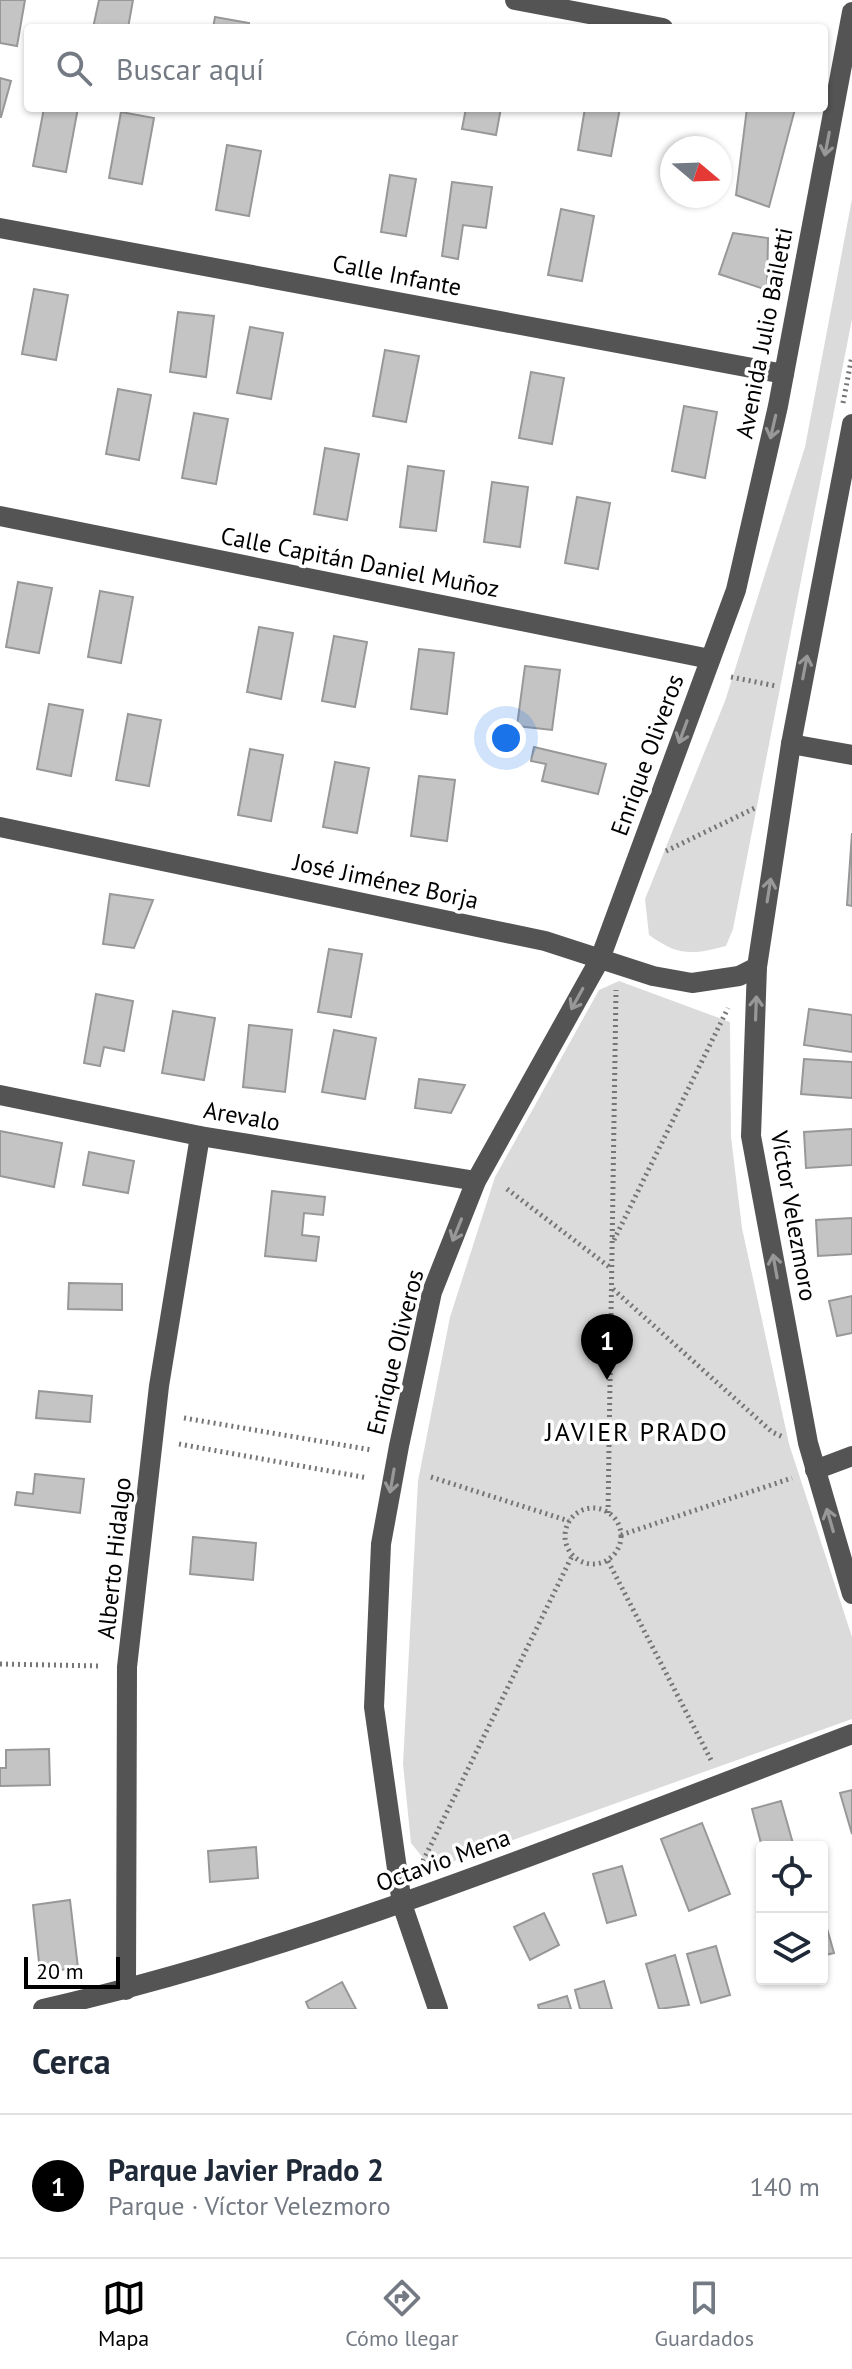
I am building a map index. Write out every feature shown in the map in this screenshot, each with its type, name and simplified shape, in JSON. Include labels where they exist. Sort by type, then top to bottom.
[{"type":"street","points":[[515,0],[642,24]]},
{"type":"street","name":"Avenida Julio Bailetti","points":[[707,665],[736,590],[784,374],[839,61],[852,12]]},
{"type":"street","name":"Calle Infante","points":[[0,228],[784,374]]},
{"type":"street","points":[[852,424],[791,744],[852,755]]},
{"type":"street","name":"Calle Capitán Daniel Muñoz","points":[[0,516],[707,665]]},
{"type":"street","name":"Enrique Oliveros","points":[[438,2009],[402,1904],[374,1707],[381,1544],[432,1292],[476,1181],[608,962],[634,867],[707,665]]},
{"type":"street","name":"Víctor Velezmoro","points":[[791,744],[748,972],[751,1136],[808,1443],[852,1594]]},
{"type":"street","name":"José Jiménez Borja","points":[[0,827],[545,941],[608,962],[692,983],[748,972]]},
{"type":"street","name":"Arevalo","points":[[0,1095],[200,1136],[476,1181]]},
{"type":"street","name":"Alberto Hidalgo","points":[[126,1990],[127,1667],[159,1386],[200,1136]]},
{"type":"street","points":[[815,1470],[852,1456]]},
{"type":"street","name":"Octavio Mena","points":[[43,2009],[126,1990],[402,1904],[852,1734]]},
{"type":"path","points":[[707,665],[801,692]]},
{"type":"path","points":[[634,867],[783,794]]},
{"type":"path","points":[[608,962],[612,1244],[608,1513]]},
{"type":"path","points":[[612,1244],[748,972]]},
{"type":"path","points":[[507,1189],[612,1269]]},
{"type":"path","points":[[612,1288],[772,1432],[799,1445],[808,1443]]},
{"type":"path","points":[[184,1418],[379,1451]]},
{"type":"path","points":[[179,1444],[373,1478]]},
{"type":"path","points":[[621,1535],[815,1470]]},
{"type":"path","points":[[431,1477],[569,1521]]},
{"type":"path","points":[[591,1508],[608,1513],[615,1518],[621,1535],[616,1554],[608,1561],[589,1565],[572,1556],[564,1538],[569,1521],[591,1508]]},
{"type":"path","points":[[423,1862],[572,1556]]},
{"type":"path","points":[[608,1561],[723,1783]]},
{"type":"path","points":[[0,1664],[127,1667]]},
{"type":"shaded area","points":[[852,199],[852,319],[733,929],[726,946],[694,952],[677,950],[649,935],[645,899],[725,701],[805,447]]},
{"type":"shaded area","points":[[619,981],[730,1022],[731,1137],[742,1228],[789,1444],[852,1637],[852,1719],[443,1865],[424,1859],[411,1843],[403,1764],[418,1481],[450,1317],[495,1177],[599,990]]},
{"type":"building","points":[[0,0],[25,0],[17,46],[0,43]]},
{"type":"building","points":[[99,0],[133,0],[129,24],[94,24]]},
{"type":"building","points":[[215,17],[249,23],[249,24],[214,24]]},
{"type":"building","points":[[0,78],[11,81],[1,117],[0,117]]},
{"type":"building","points":[[43,112],[77,112],[66,172],[33,166]]},
{"type":"building","points":[[121,112],[154,118],[142,184],[109,178]]},
{"type":"building","points":[[465,112],[500,112],[496,135],[462,129]]},
{"type":"building","points":[[584,112],[619,112],[611,156],[578,150]]},
{"type":"building","points":[[746,112],[794,112],[769,207],[736,195]]},
{"type":"building","points":[[227,145],[261,151],[249,216],[216,210]]},
{"type":"building","points":[[390,175],[416,179],[406,236],[381,232]]},
{"type":"building","points":[[452,182],[492,187],[486,228],[463,225],[458,259],[442,256]]},
{"type":"building","points":[[561,209],[594,216],[582,281],[548,275]]},
{"type":"building","points":[[733,233],[768,238],[767,290],[719,274]]},
{"type":"building","points":[[34,289],[68,295],[56,360],[22,354]]},
{"type":"building","points":[[178,312],[214,316],[206,377],[170,372]]},
{"type":"building","points":[[250,327],[283,333],[271,399],[237,393]]},
{"type":"building","points":[[385,350],[419,356],[406,422],[373,416]]},
{"type":"building","points":[[531,372],[564,378],[552,444],[519,438]]},
{"type":"building","points":[[118,389],[151,395],[139,460],[106,454]]},
{"type":"building","points":[[684,406],[717,412],[705,478],[672,471]]},
{"type":"building","points":[[194,413],[228,419],[216,484],[182,478]]},
{"type":"building","points":[[325,448],[359,454],[347,520],[314,514]]},
{"type":"building","points":[[408,466],[444,471],[436,531],[400,527]]},
{"type":"building","points":[[492,482],[528,487],[520,547],[484,542]]},
{"type":"building","points":[[577,497],[610,503],[598,569],[565,563]]},
{"type":"building","points":[[18,582],[52,588],[39,653],[6,647]]},
{"type":"building","points":[[100,591],[133,597],[121,663],[88,657]]},
{"type":"building","points":[[259,627],[293,633],[281,699],[247,692]]},
{"type":"building","points":[[334,636],[367,642],[355,707],[322,701]]},
{"type":"building","points":[[419,649],[454,653],[447,714],[411,709]]},
{"type":"building","points":[[525,666],[560,670],[552,730],[517,726]]},
{"type":"building","points":[[49,704],[83,710],[71,776],[37,769]]},
{"type":"building","points":[[128,714],[161,720],[149,786],[116,780]]},
{"type":"building","points":[[534,747],[606,764],[598,794],[542,781],[546,764],[531,761]]},
{"type":"building","points":[[250,749],[283,755],[271,821],[238,815]]},
{"type":"building","points":[[335,762],[369,768],[357,833],[323,827]]},
{"type":"building","points":[[419,776],[455,780],[447,841],[411,836]]},
{"type":"building","points":[[852,833],[852,906],[847,905]]},
{"type":"building","points":[[110,894],[153,900],[134,948],[103,944]]},
{"type":"building","points":[[329,949],[362,954],[351,1017],[318,1012]]},
{"type":"building","points":[[96,994],[133,1001],[124,1051],[104,1047],[100,1066],[84,1063]]},
{"type":"building","points":[[809,1009],[852,1015],[852,1052],[804,1045]]},
{"type":"building","points":[[173,1011],[215,1018],[204,1080],[162,1073]]},
{"type":"building","points":[[249,1025],[292,1030],[285,1092],[243,1087]]},
{"type":"building","points":[[334,1030],[376,1038],[365,1099],[322,1092]]},
{"type":"building","points":[[804,1059],[852,1062],[852,1098],[801,1094]]},
{"type":"building","points":[[419,1079],[465,1085],[451,1113],[415,1108]]},
{"type":"building","points":[[852,1129],[852,1165],[806,1168],[804,1132]]},
{"type":"building","points":[[0,1131],[62,1143],[54,1187],[0,1176]]},
{"type":"building","points":[[89,1152],[134,1161],[128,1193],[83,1185]]},
{"type":"building","points":[[272,1191],[325,1197],[323,1215],[304,1213],[302,1235],[319,1237],[316,1261],[265,1256]]},
{"type":"building","points":[[852,1218],[852,1254],[818,1256],[816,1220]]},
{"type":"building","points":[[69,1283],[122,1284],[122,1310],[68,1309]]},
{"type":"building","points":[[852,1296],[852,1333],[837,1336],[829,1301]]},
{"type":"building","points":[[39,1391],[92,1396],[90,1422],[36,1418]]},
{"type":"building","points":[[35,1474],[84,1479],[80,1513],[15,1505],[17,1492],[33,1494]]},
{"type":"building","points":[[193,1537],[256,1543],[253,1580],[190,1574]]},
{"type":"building","points":[[49,1749],[50,1785],[0,1786],[0,1768],[6,1768],[6,1750]]},
{"type":"building","points":[[852,1790],[852,1834],[840,1793]]},
{"type":"building","points":[[781,1801],[792,1841],[760,1841],[752,1809]]},
{"type":"building","points":[[702,1823],[730,1894],[689,1911],[661,1839]]},
{"type":"building","points":[[256,1847],[258,1878],[210,1882],[208,1851]]},
{"type":"building","points":[[622,1866],[636,1915],[607,1923],[593,1874]]},
{"type":"building","points":[[70,1900],[78,1968],[40,1972],[33,1905]]},
{"type":"building","points":[[544,1913],[559,1945],[530,1960],[514,1927]]},
{"type":"building","points":[[828,1932],[834,1953],[828,1954]]},
{"type":"building","points":[[716,1946],[730,1995],[701,2003],[687,1954]]},
{"type":"building","points":[[675,1955],[689,2005],[659,2009],[646,1964]]},
{"type":"building","points":[[604,1981],[612,2009],[580,2009],[575,1990]]},
{"type":"building","points":[[342,1982],[356,2009],[309,2009],[306,2002]]},
{"type":"building","points":[[567,1996],[571,2009],[539,2009],[538,2005]]},
{"type":"place","name":"Parque Javier Prado 2","points":[[607,1380]]},
{"type":"district","name":"JAVIER PRADO","points":[[637,1431]]}]
